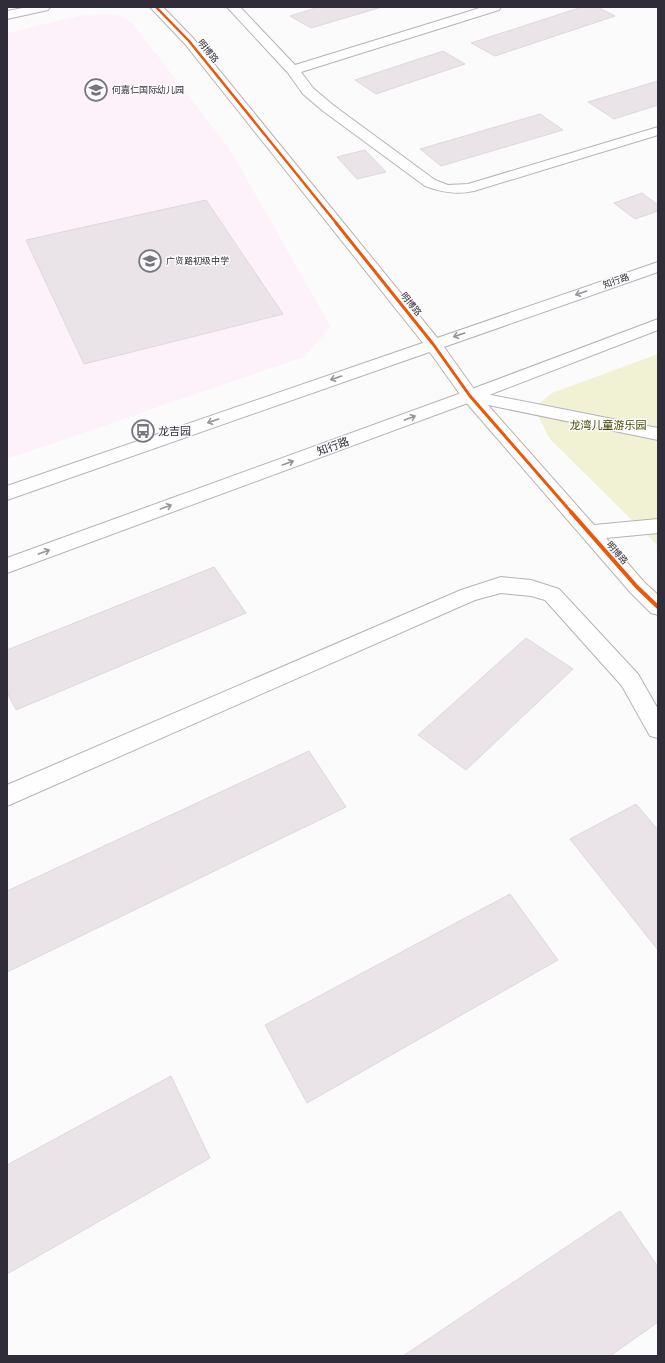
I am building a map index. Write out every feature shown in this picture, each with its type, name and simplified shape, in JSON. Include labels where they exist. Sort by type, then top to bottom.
[{"type":"main road","points":[[7,15],[44,7]]},
{"type":"main road","name":"明博路","points":[[156,7],[189,41],[433,344],[470,396],[637,587],[658,606]]},
{"type":"main road","points":[[233,7],[292,70],[308,91],[328,108],[430,183],[446,189],[469,188],[658,131]]},
{"type":"main road","points":[[292,70],[496,7]]},
{"type":"main road","name":"知行路","points":[[7,493],[658,267]]},
{"type":"main road","name":"知行路","points":[[7,566],[470,396],[658,324]]},
{"type":"main road","points":[[470,396],[658,434]]},
{"type":"main road","points":[[590,533],[658,526]]},
{"type":"main road","points":[[7,796],[468,595],[501,585],[531,588],[552,594],[630,680],[658,729]]},
{"type":"shaded area","name":"广贤路初级中学","points":[[107,14],[122,16],[134,25],[229,148],[331,327],[304,357],[7,459],[7,33],[83,15]]},
{"type":"green space","name":"龙湾儿童游乐园","points":[[658,354],[658,546],[550,439],[534,408],[552,393]]},
{"type":"building","points":[[319,7],[382,7],[311,28],[290,16]]},
{"type":"building","points":[[582,7],[597,7],[615,16],[495,56],[471,43]]},
{"type":"building","points":[[443,51],[465,64],[376,94],[355,80]]},
{"type":"building","points":[[658,81],[658,105],[614,119],[588,102]]},
{"type":"building","points":[[540,114],[563,130],[441,166],[420,149]]},
{"type":"building","points":[[365,150],[386,172],[357,179],[337,157]]},
{"type":"building","points":[[642,193],[658,205],[658,211],[635,219],[614,203]]},
{"type":"building","points":[[206,200],[283,314],[84,364],[26,240]]},
{"type":"building","points":[[214,567],[246,613],[16,710],[7,692],[7,650]]},
{"type":"building","points":[[526,638],[573,669],[466,770],[418,735]]},
{"type":"building","points":[[309,751],[346,807],[7,972],[7,891]]},
{"type":"building","points":[[636,804],[658,830],[658,950],[570,839]]},
{"type":"building","points":[[510,894],[558,960],[307,1103],[265,1025]]},
{"type":"building","points":[[171,1076],[210,1158],[7,1274],[7,1165]]},
{"type":"building","points":[[620,1211],[658,1267],[658,1322],[610,1356],[403,1356]]},
{"type":"cycle path","points":[[156,7],[189,41],[433,344],[470,396],[637,587],[658,607]]},
{"type":"place","name":"何嘉仁国际幼儿园","points":[[96,90]]},
{"type":"place","name":"广贤路初级中学","points":[[150,261]]},
{"type":"place","name":"龙吉园","points":[[143,431]]}]
